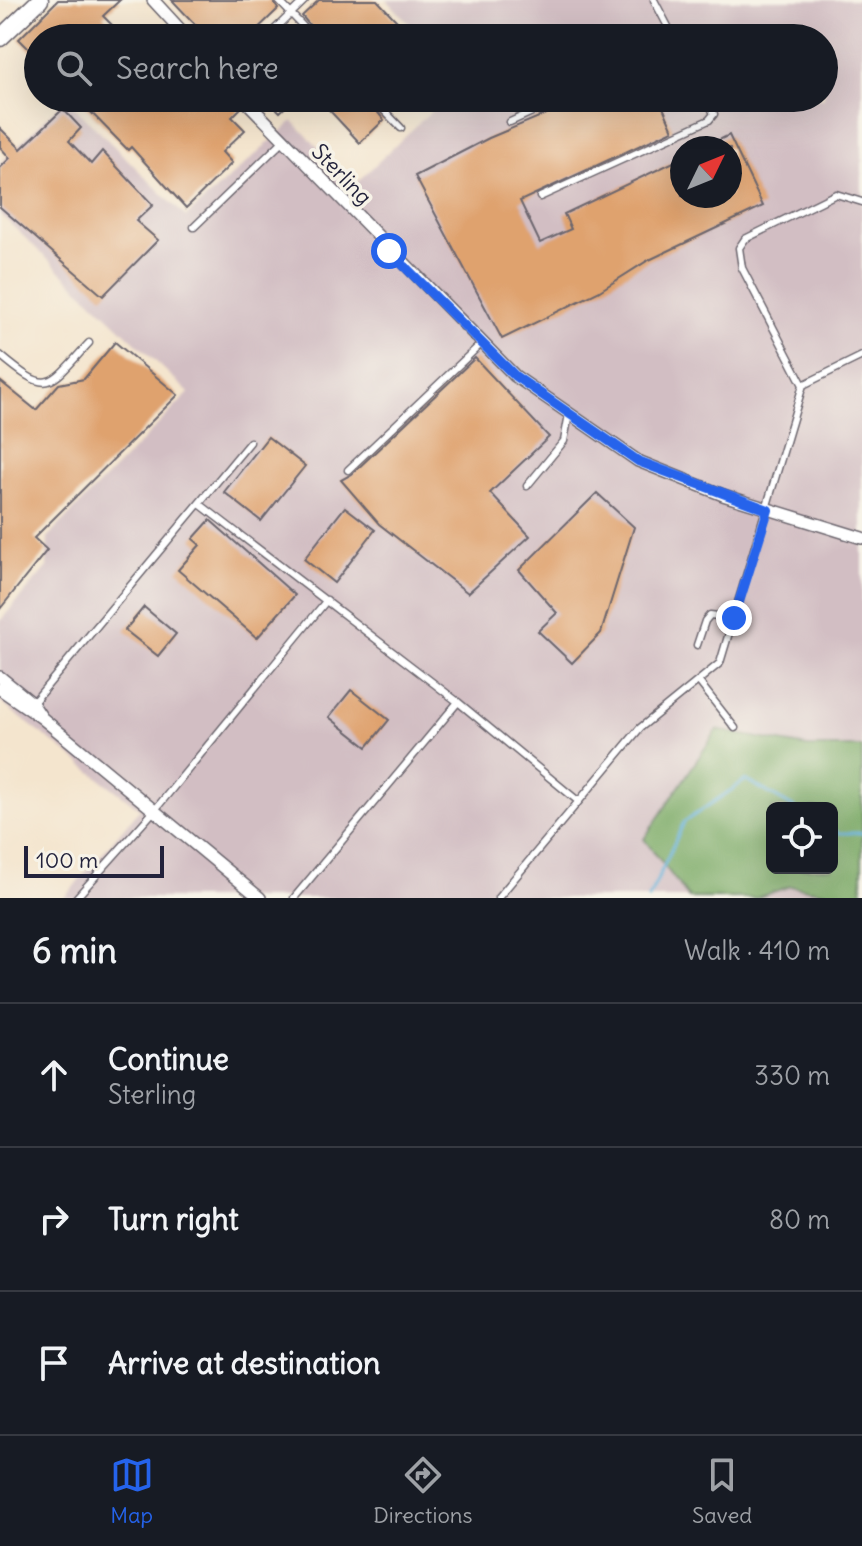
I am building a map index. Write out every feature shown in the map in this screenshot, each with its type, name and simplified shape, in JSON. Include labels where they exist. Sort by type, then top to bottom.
[{"type":"main road","points":[[0,38],[39,0]]},
{"type":"street","points":[[153,0],[175,24]]},
{"type":"street","name":"Sterling","points":[[256,112],[515,376],[569,414],[638,461],[768,510],[862,538]]},
{"type":"street","points":[[0,677],[42,718],[260,898]]},
{"type":"street","points":[[0,689],[30,707]]},
{"type":"lane","points":[[278,0],[301,24]]},
{"type":"lane","points":[[281,24],[305,0]]},
{"type":"lane","points":[[654,0],[667,24]]},
{"type":"lane","points":[[386,112],[401,128]]},
{"type":"lane","points":[[510,122],[532,112]]},
{"type":"lane","points":[[540,197],[709,120],[713,112]]},
{"type":"lane","points":[[194,227],[283,141]]},
{"type":"lane","points":[[498,898],[640,728],[720,663],[803,385],[742,268],[739,248],[745,239],[836,194],[862,202]]},
{"type":"lane","points":[[0,355],[27,378],[47,383],[55,380],[89,343]]},
{"type":"lane","points":[[348,470],[482,343]]},
{"type":"lane","points":[[803,385],[862,356]]},
{"type":"lane","points":[[527,486],[564,441],[569,414]]},
{"type":"lane","points":[[30,707],[201,505],[250,442]]},
{"type":"lane","points":[[201,505],[458,702],[578,801]]},
{"type":"lane","points":[[76,898],[154,811],[327,600]]},
{"type":"lane","points":[[697,645],[710,615],[734,618]]},
{"type":"lane","points":[[699,682],[735,728]]},
{"type":"lane","points":[[294,898],[458,702]]},
{"type":"shaded area","points":[[387,0],[862,0],[862,747],[807,747],[717,730],[645,839],[689,898],[64,898],[140,809],[0,702],[0,621],[47,567],[48,537],[189,393],[0,214],[0,163],[53,112],[79,112],[186,217],[293,121],[354,185],[430,112],[838,112],[838,24],[410,24]]},
{"type":"shaded area","points":[[790,886],[862,898],[756,898]]},
{"type":"green space","points":[[717,730],[807,747],[862,747],[862,898],[790,886],[756,898],[689,898],[644,839]]},
{"type":"building","points":[[58,0],[120,0],[103,16],[111,24],[34,24]]},
{"type":"building","points":[[172,0],[272,0],[278,9],[262,24],[195,24]]},
{"type":"building","points":[[319,0],[377,0],[400,24],[309,24],[302,16]]},
{"type":"building","points":[[60,112],[66,112],[81,128],[69,141],[91,164],[102,151],[153,205],[136,221],[158,240],[103,296],[0,207],[0,168],[10,158],[0,147],[0,128],[21,149]]},
{"type":"building","points":[[91,112],[237,112],[232,117],[245,130],[222,152],[232,163],[186,208],[131,147],[128,150]]},
{"type":"building","points":[[331,112],[377,112],[384,120],[360,143]]},
{"type":"building","points":[[551,112],[665,112],[673,130],[520,201],[540,243],[571,229],[564,214],[670,164],[670,208],[742,208],[742,162],[763,206],[647,261],[598,292],[502,339],[415,176],[489,138]]},
{"type":"building","points":[[115,342],[178,395],[34,538],[47,550],[0,609],[0,381],[36,410],[59,384],[84,379]]},
{"type":"building","points":[[475,358],[549,437],[490,493],[530,536],[468,593],[379,524],[341,480],[352,474]]},
{"type":"building","points":[[268,437],[305,466],[261,521],[224,492]]},
{"type":"building","points":[[597,493],[634,527],[601,633],[572,663],[538,631],[557,613],[519,570]]},
{"type":"building","points":[[345,507],[375,530],[334,583],[304,559]]},
{"type":"building","points":[[210,520],[295,595],[257,638],[178,570],[200,545],[193,539]]},
{"type":"building","points":[[144,607],[176,634],[158,656],[125,630]]},
{"type":"building","points":[[351,690],[389,720],[367,747],[329,717]]},
{"type":"waterway","points":[[649,898],[684,822],[746,780],[784,802]]},
{"type":"waterway","points":[[838,832],[862,833]]},
{"type":"route","points":[[389,251],[515,376],[638,461],[768,510],[734,618]]}]
